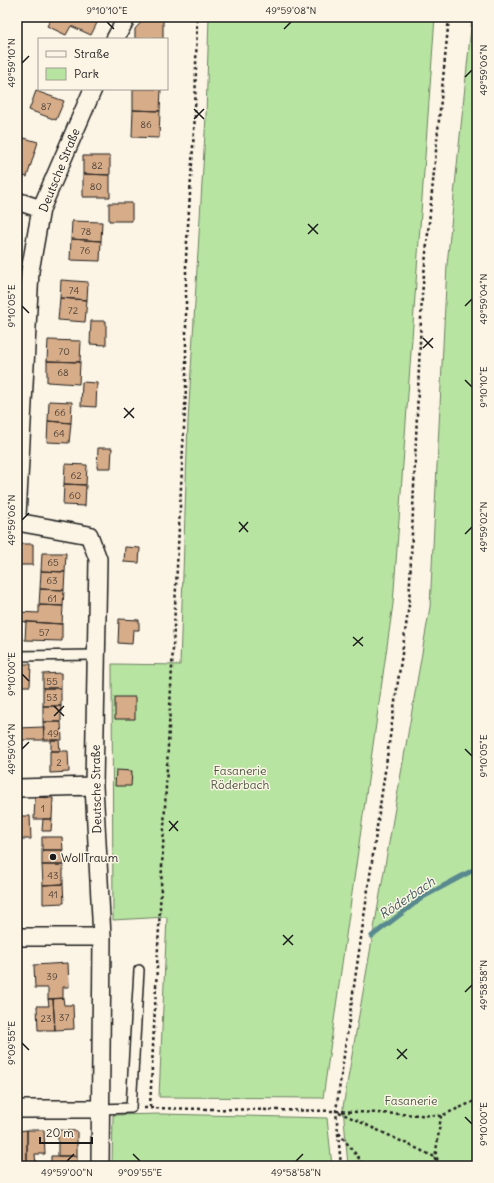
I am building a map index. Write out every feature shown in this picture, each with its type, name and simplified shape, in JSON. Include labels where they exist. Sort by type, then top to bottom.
[{"type":"street","points":[[116,38],[127,17]]},
{"type":"street","name":"Deutsche Straße","points":[[17,516],[30,271],[41,209],[93,90]]},
{"type":"street","points":[[17,201],[41,209]]},
{"type":"street","name":"Deutsche Straße","points":[[17,522],[89,535],[98,559],[94,786],[102,937],[100,1166]]},
{"type":"street","points":[[17,788],[94,786]]},
{"type":"street","points":[[17,937],[102,937]]},
{"type":"street","points":[[17,1109],[100,1109]]},
{"type":"lane","points":[[17,656],[96,655]]},
{"type":"lane","points":[[100,1109],[131,1108],[139,970]]},
{"type":"path","points":[[197,17],[194,115],[186,257],[186,387],[150,1107],[336,1111],[441,1116],[477,1100]]},
{"type":"path","points":[[341,1166],[336,1111],[409,605],[422,295],[449,17]]},
{"type":"path","points":[[336,1111],[437,1158]]},
{"type":"path","points":[[438,1166],[437,1158],[441,1116]]},
{"type":"path","points":[[338,1133],[365,1166]]},
{"type":"path","points":[[434,1166],[437,1158]]},
{"type":"green space","name":"Fasanerie Röderbach","points":[[209,17],[435,17],[393,604],[323,1098],[159,1097],[167,917],[113,920],[112,664],[180,665],[188,421],[206,116]]},
{"type":"green space","name":"Fasanerie","points":[[472,17],[477,17],[477,1166],[348,1166],[343,1107],[430,607],[447,265]]},
{"type":"green space","points":[[161,1114],[327,1118],[332,1166],[112,1166],[113,1115]]},
{"type":"building","points":[[52,17],[100,17],[91,35],[71,26],[66,35],[47,26]]},
{"type":"building","points":[[146,17],[163,19],[163,38],[135,38],[135,29]]},
{"type":"building","points":[[133,90],[161,90],[160,111],[133,110]]},
{"type":"building","points":[[36,91],[64,101],[56,120],[29,110]]},
{"type":"building","points":[[133,110],[160,111],[159,138],[132,137]]},
{"type":"building","points":[[17,136],[38,142],[27,177],[17,174]]},
{"type":"building","points":[[83,156],[110,156],[110,175],[83,174]]},
{"type":"building","points":[[83,174],[110,175],[110,197],[83,197]]},
{"type":"building","points":[[109,203],[132,203],[132,221],[109,221]]},
{"type":"building","points":[[72,221],[102,222],[101,241],[71,239]]},
{"type":"building","points":[[71,239],[101,241],[100,261],[70,260]]},
{"type":"building","points":[[61,280],[88,282],[87,300],[60,298]]},
{"type":"building","points":[[60,298],[87,300],[85,322],[58,320]]},
{"type":"building","points":[[91,321],[106,321],[106,345],[90,344]]},
{"type":"building","points":[[48,340],[81,341],[80,362],[47,361]]},
{"type":"building","points":[[47,361],[80,362],[79,384],[47,382]]},
{"type":"building","points":[[82,382],[97,383],[96,407],[81,406]]},
{"type":"building","points":[[49,401],[72,402],[71,423],[48,421]]},
{"type":"building","points":[[48,421],[71,423],[69,443],[47,442]]},
{"type":"building","points":[[98,448],[112,448],[111,468],[97,468]]},
{"type":"building","points":[[65,464],[87,465],[86,485],[64,484]]},
{"type":"building","points":[[64,484],[86,485],[85,506],[63,505]]},
{"type":"building","points":[[17,544],[33,544],[33,565],[17,565]]},
{"type":"building","points":[[125,547],[140,548],[139,563],[124,562]]},
{"type":"building","points":[[42,553],[66,553],[65,572],[41,571]]},
{"type":"building","points":[[41,571],[65,572],[64,590],[40,589]]},
{"type":"building","points":[[40,589],[64,590],[63,606],[39,605]]},
{"type":"building","points":[[39,605],[63,606],[62,624],[17,621],[17,612],[39,613]]},
{"type":"building","points":[[119,619],[139,620],[139,630],[133,630],[132,644],[118,643]]},
{"type":"building","points":[[26,622],[62,624],[62,641],[25,640]]},
{"type":"building","points":[[17,664],[31,664],[30,686],[17,686]]},
{"type":"building","points":[[61,673],[61,688],[43,688],[43,674]]},
{"type":"building","points":[[43,688],[61,688],[61,706],[43,706]]},
{"type":"building","points":[[115,697],[135,697],[135,719],[115,719]]},
{"type":"building","points":[[43,706],[61,706],[61,722],[43,722]]},
{"type":"building","points":[[43,722],[61,722],[62,740],[44,740]]},
{"type":"building","points":[[44,727],[44,740],[18,740],[17,728]]},
{"type":"building","points":[[51,740],[59,740],[60,751],[51,751]]},
{"type":"building","points":[[50,751],[68,751],[69,772],[50,773]]},
{"type":"building","points":[[116,770],[132,771],[131,786],[115,786]]},
{"type":"building","points":[[35,797],[53,798],[52,819],[34,819]]},
{"type":"building","points":[[17,816],[30,816],[31,839],[17,839]]},
{"type":"building","points":[[43,819],[52,819],[51,831],[42,831]]},
{"type":"building","points":[[42,837],[62,837],[63,850],[42,850]]},
{"type":"building","name":"WollTraum","points":[[42,850],[63,850],[63,865],[42,865]]},
{"type":"building","points":[[42,865],[63,865],[63,884],[43,885]]},
{"type":"building","points":[[63,884],[64,903],[43,904],[43,885]]},
{"type":"building","points":[[68,963],[69,987],[63,987],[63,998],[48,999],[48,988],[35,988],[34,965]]},
{"type":"building","points":[[63,998],[64,1005],[73,1005],[74,1029],[55,1030],[53,999]]},
{"type":"building","points":[[48,999],[53,999],[55,1030],[38,1030],[37,1006],[49,1006]]},
{"type":"building","points":[[17,1030],[21,1030],[22,1056],[17,1056]]},
{"type":"building","points":[[27,1130],[27,1166],[17,1166],[17,1131]]},
{"type":"building","points":[[27,1130],[44,1130],[45,1154],[35,1154],[36,1166],[27,1166]]},
{"type":"building","points":[[58,1130],[77,1131],[77,1156],[58,1156]]},
{"type":"building","points":[[51,1156],[77,1156],[77,1166],[51,1166]]},
{"type":"waterway","name":"Röderbach","points":[[372,936],[423,897],[477,868]]},
{"type":"place","name":"WollTraum","points":[[53,857]]}]
